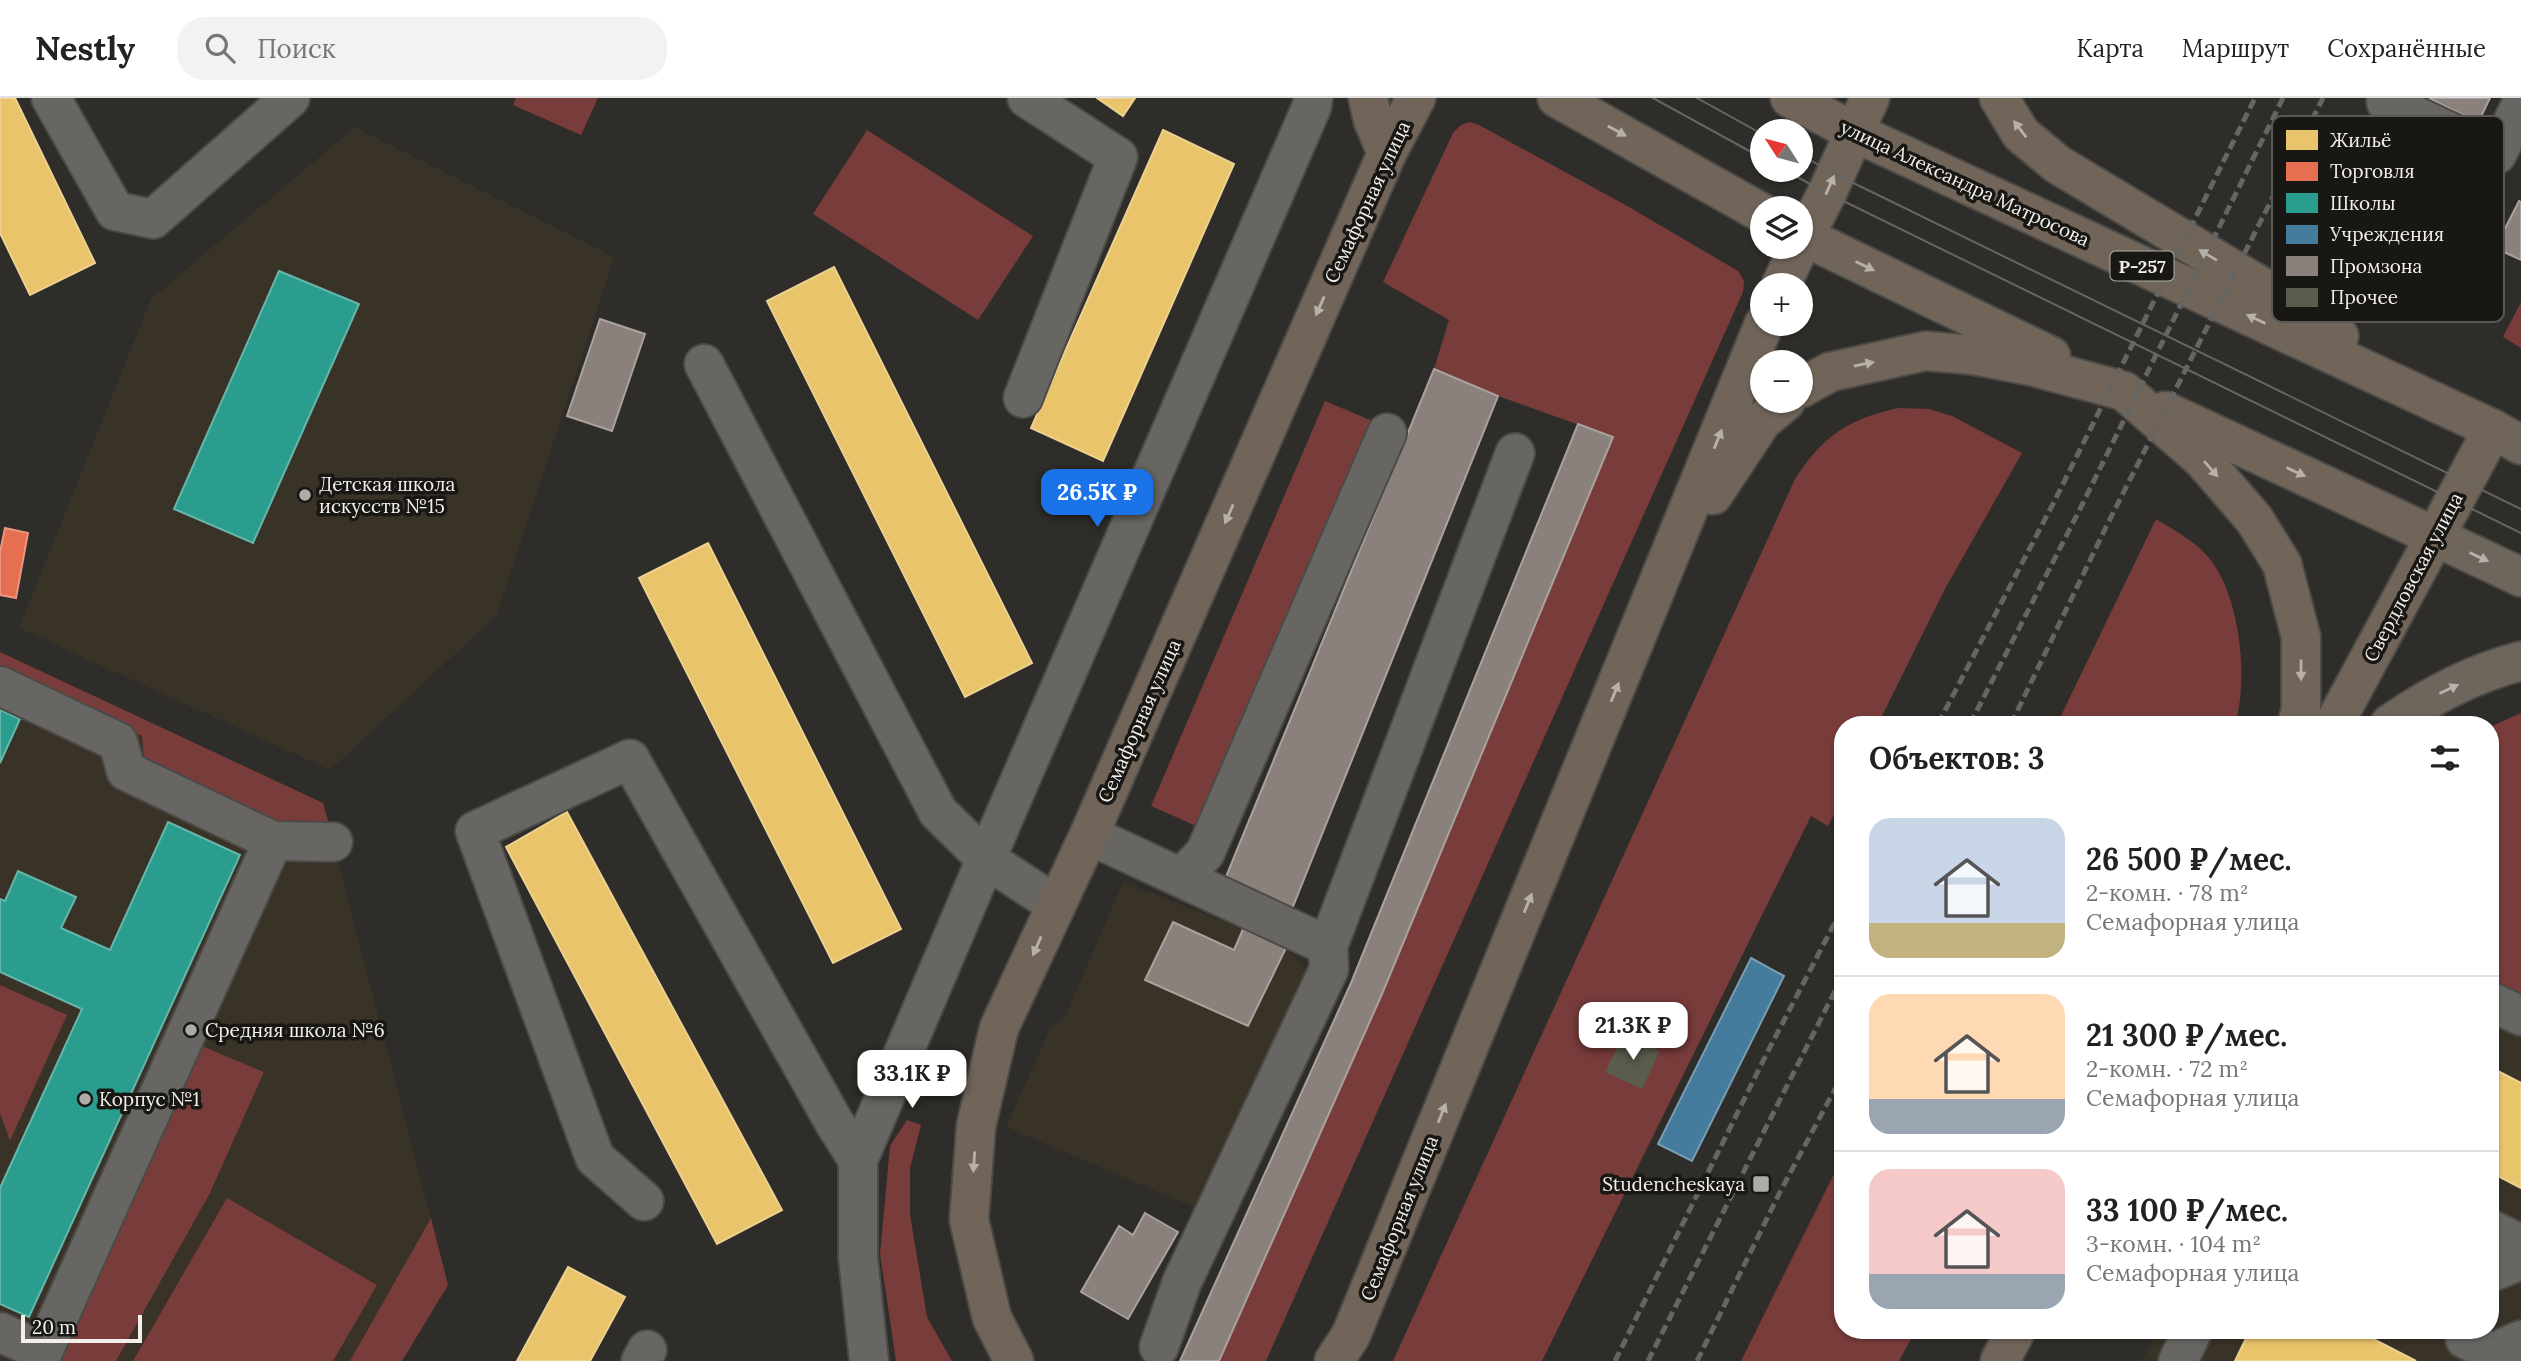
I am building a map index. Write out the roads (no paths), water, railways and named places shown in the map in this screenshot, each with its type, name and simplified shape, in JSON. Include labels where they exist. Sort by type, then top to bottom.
[{"type":"highway","points":[[1368,98],[1373,120],[1387,153]]},
{"type":"highway","name":"Семафорная улица","points":[[1014,1361],[992,1318],[969,1220],[976,1126],[999,1028],[1089,835],[1387,153],[1416,98]]},
{"type":"highway","points":[[1557,98],[1750,206]]},
{"type":"highway","name":"улица Александра Матросова","points":[[1790,98],[1854,132],[2507,437]]},
{"type":"highway","points":[[1813,218],[1870,98]]},
{"type":"highway","points":[[1999,98],[2021,134],[2057,164],[2272,293]]},
{"type":"highway","points":[[1813,246],[2436,537]]},
{"type":"highway","points":[[2319,322],[2429,399]]},
{"type":"highway","name":"Семафорная улица","points":[[1342,1352],[1759,336]]},
{"type":"highway","points":[[1813,381],[1830,372],[1926,351],[1973,355],[2031,366],[2123,391],[2203,460],[2254,519],[2282,564],[2301,637],[2300,716]]},
{"type":"highway","points":[[1665,570],[1762,421],[1772,413]]},
{"type":"highway","name":"Свердловская улица","points":[[2338,716],[2436,537],[2507,437]]},
{"type":"highway","points":[[2000,1361],[2012,1339]]},
{"type":"main road","points":[[2436,537],[2521,577]]},
{"type":"main road","points":[[2401,716],[2422,701],[2496,668],[2521,661]]},
{"type":"street","points":[[51,98],[115,211],[153,219],[290,98]]},
{"type":"street","points":[[1023,398],[1118,156],[1027,98]]},
{"type":"street","points":[[869,1361],[858,1258],[858,1160],[1307,119],[1313,98]]},
{"type":"street","points":[[2388,98],[2386,102],[2416,116]]},
{"type":"street","points":[[2504,140],[2521,105]]},
{"type":"street","points":[[704,364],[938,812],[986,859],[1055,904]]},
{"type":"street","points":[[1182,877],[1205,853],[1387,433]]},
{"type":"street","points":[[1159,1347],[1182,1282],[1329,969],[1328,946],[1515,453]]},
{"type":"street","points":[[0,686],[118,742],[126,771],[273,841],[333,842]]},
{"type":"street","points":[[644,1201],[595,1158],[475,831],[629,759],[858,1160]]},
{"type":"street","points":[[1089,835],[1328,946]]},
{"type":"street","points":[[0,1332],[43,1352],[273,841]]},
{"type":"street","points":[[2499,1005],[2521,1016]]},
{"type":"street","points":[[2499,1233],[2521,1244]]},
{"type":"street","points":[[2499,1269],[2521,1259]]},
{"type":"street","points":[[2178,1361],[2189,1339]]},
{"type":"tram line","points":[[1653,98],[1750,151]]},
{"type":"tram line","points":[[1697,98],[1750,127]]},
{"type":"tram line","points":[[1813,162],[2521,509]]},
{"type":"tram line","points":[[1806,182],[2521,533]]},
{"type":"railway","points":[[1942,716],[2055,500],[2255,98]]},
{"type":"railway","points":[[2274,116],[2283,98]]},
{"type":"railway","points":[[2314,116],[2323,98]]},
{"type":"railway","points":[[1974,716],[2078,513],[2272,120]]},
{"type":"railway","points":[[2015,716],[2107,525],[2272,199]]},
{"type":"railway","points":[[1615,1361],[1767,1053],[1834,924]]},
{"type":"railway","points":[[1648,1361],[1834,993]]},
{"type":"railway","points":[[1697,1361],[1780,1192],[1834,1091]]},
{"type":"place","name":"Детская школа искусств №15","points":[[305,495]]},
{"type":"place","name":"Средняя школа №6","points":[[191,1030]]},
{"type":"place","name":"Корпус №1","points":[[85,1099]]},
{"type":"place","name":"Studencheskaya","points":[[1761,1184]]}]
